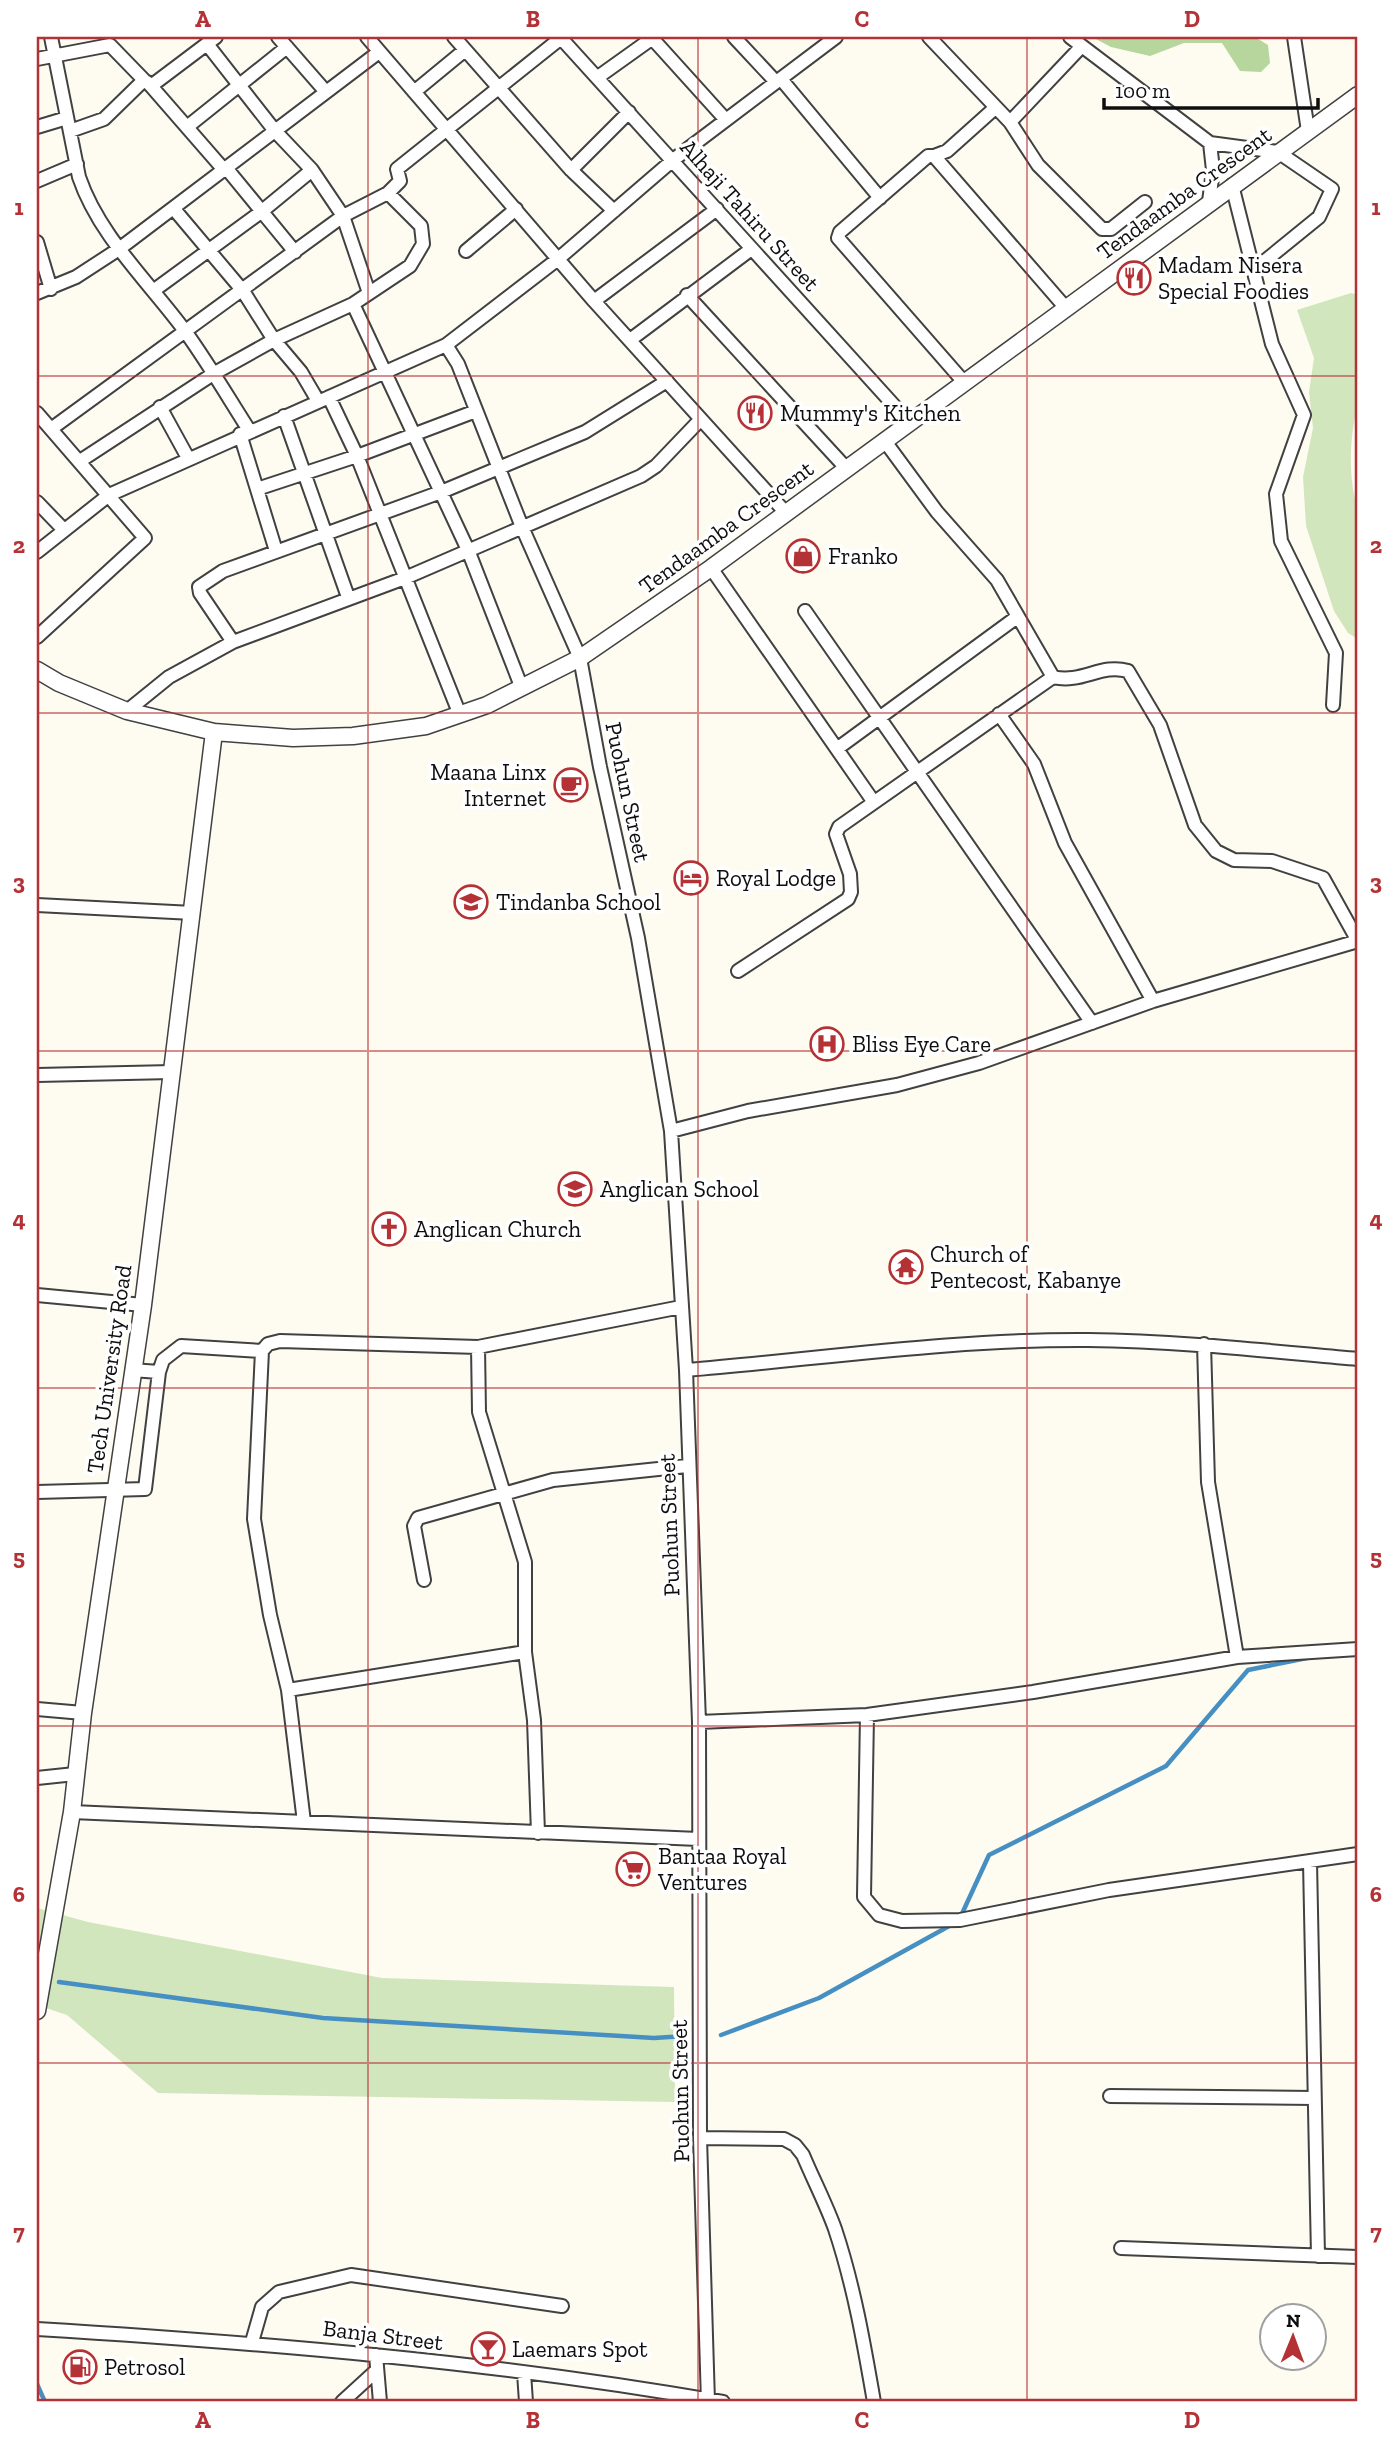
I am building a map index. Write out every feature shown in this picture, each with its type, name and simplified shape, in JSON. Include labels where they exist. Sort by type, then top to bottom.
[{"type":"street","points":[[51,37],[68,125],[86,194],[119,249],[185,332],[213,374],[245,432],[257,489],[276,551]]},
{"type":"street","points":[[278,37],[326,92]]},
{"type":"street","points":[[367,37],[594,301],[786,513]]},
{"type":"street","points":[[454,37],[571,170],[614,211]]},
{"type":"street","points":[[51,429],[343,216],[388,193],[400,181],[397,169],[447,128],[500,90],[561,37]]},
{"type":"street","name":"Alhaji Tahiru Street","points":[[561,37],[717,209],[750,250],[909,422]]},
{"type":"street","points":[[598,77],[652,37],[726,120]]},
{"type":"street","points":[[735,37],[778,80],[880,198]]},
{"type":"street","points":[[37,552],[108,495],[446,345],[558,259],[673,160],[835,37]]},
{"type":"street","points":[[929,37],[1010,122],[1038,165],[1102,229],[1111,229],[1145,202]]},
{"type":"street","points":[[1070,37],[1210,143],[1278,152],[1332,189],[1319,217],[1255,269]]},
{"type":"street","points":[[1294,37],[1308,131]]},
{"type":"street","points":[[37,127],[104,119],[148,83],[212,40],[238,86],[312,170],[343,216],[369,293]]},
{"type":"street","points":[[37,59],[110,45],[226,170],[295,252]]},
{"type":"street","points":[[187,127],[287,47]]},
{"type":"street","points":[[1010,122],[1081,47]]},
{"type":"street","points":[[414,92],[465,50]]},
{"type":"street","points":[[37,293],[51,289],[119,249],[379,52]]},
{"type":"street","name":"Tendaamba Crescent","points":[[37,670],[59,683],[127,711],[214,733],[293,738],[353,736],[405,731],[460,715],[580,658],[711,568],[963,381],[1358,95]]},
{"type":"street","points":[[963,381],[838,238],[928,156],[947,151],[995,108]]},
{"type":"street","points":[[571,170],[629,112]]},
{"type":"street","points":[[1209,202],[1213,170],[1210,143]]},
{"type":"street","points":[[934,156],[1065,307]]},
{"type":"street","points":[[37,181],[77,163]]},
{"type":"street","points":[[153,290],[261,212],[312,170]]},
{"type":"street","points":[[1232,185],[1272,344],[1304,415],[1276,494],[1281,541],[1336,653],[1333,705]]},
{"type":"street","points":[[80,461],[213,374],[274,340],[353,304],[410,266],[423,244],[421,226],[388,193]]},
{"type":"street","points":[[174,209],[211,249],[243,291],[274,340],[324,399],[357,456],[460,715]]},
{"type":"street","points":[[466,251],[516,209]]},
{"type":"street","points":[[594,301],[717,209]]},
{"type":"street","points":[[37,242],[51,289]]},
{"type":"street","points":[[630,340],[750,250]]},
{"type":"street","points":[[687,295],[846,468]]},
{"type":"street","points":[[353,304],[468,550],[521,686]]},
{"type":"street","name":"Puohun Street","points":[[446,345],[457,364],[496,466],[580,658],[600,767],[638,938],[671,1131],[686,1370],[687,1466],[699,1722],[700,2138],[708,2401]]},
{"type":"street","points":[[233,642],[199,587],[223,571],[441,492],[496,466],[585,432],[667,381]]},
{"type":"street","points":[[160,407],[188,458]]},
{"type":"street","points":[[257,489],[357,456],[476,411]]},
{"type":"street","points":[[37,413],[145,538],[37,636]]},
{"type":"street","points":[[284,416],[348,597]]},
{"type":"street","points":[[127,711],[169,677],[233,642],[405,578],[641,476],[656,466],[701,419]]},
{"type":"street","points":[[884,440],[937,512],[998,580],[1053,677]]},
{"type":"street","points":[[37,502],[64,530]]},
{"type":"street","points":[[711,568],[873,801]]},
{"type":"street","points":[[805,611],[1092,1023]]},
{"type":"street","points":[[838,748],[881,720],[1017,617]]},
{"type":"street","points":[[671,1131],[748,1111],[897,1085],[979,1063],[1153,1001],[1358,941],[1323,878],[1272,861],[1234,860],[1216,851],[1195,825],[1160,725],[1128,671],[1118,668],[1105,669],[1075,680],[1053,677],[839,827],[836,834],[850,874],[852,892],[848,899],[737,971]]},
{"type":"street","points":[[999,714],[1034,764],[1065,843],[1153,1001]]},
{"type":"street","name":"Tech University Road","points":[[37,2011],[72,1812],[83,1713],[142,1305],[214,733]]},
{"type":"street","points":[[37,905],[193,913]]},
{"type":"street","points":[[37,1075],[172,1072]]},
{"type":"street","points":[[37,1295],[142,1305]]},
{"type":"street","points":[[304,1822],[288,1690],[270,1615],[254,1519],[262,1352],[268,1344],[280,1341],[478,1347],[681,1307]]},
{"type":"street","points":[[686,1370],[975,1344],[1087,1340],[1204,1345],[1358,1359]]},
{"type":"street","points":[[1204,1345],[1208,1482],[1237,1657]]},
{"type":"street","points":[[37,1492],[141,1490],[147,1485],[159,1372],[163,1360],[181,1346],[262,1352]]},
{"type":"street","points":[[478,1347],[479,1412],[525,1562],[525,1652],[534,1720],[538,1833]]},
{"type":"street","points":[[132,1370],[159,1372]]},
{"type":"street","points":[[424,1580],[414,1520],[505,1491],[553,1480],[687,1466]]},
{"type":"street","points":[[699,1722],[867,1715],[1033,1692],[1237,1657],[1358,1649]]},
{"type":"street","points":[[288,1690],[525,1652]]},
{"type":"street","points":[[37,1709],[83,1713]]},
{"type":"street","points":[[867,1715],[864,1897],[879,1915],[902,1921],[960,1920],[1110,1890],[1358,1854]]},
{"type":"street","points":[[37,1778],[75,1774]]},
{"type":"street","points":[[72,1812],[698,1839]]},
{"type":"street","points":[[1310,1862],[1318,2256]]},
{"type":"street","points":[[1110,2096],[1314,2098]]},
{"type":"street","points":[[700,2138],[784,2139],[795,2145],[803,2155],[834,2226],[857,2302],[874,2402]]},
{"type":"street","points":[[1121,2248],[1358,2257]]},
{"type":"street","points":[[252,2342],[262,2307],[279,2291],[351,2275],[562,2306]]},
{"type":"street","name":"Banja Street","points":[[37,2329],[252,2342],[376,2355],[723,2402]]},
{"type":"street","points":[[376,2355],[380,2402]]},
{"type":"street","points":[[342,2402],[377,2370]]},
{"type":"street","points":[[524,2373],[526,2402]]},
{"type":"green space","points":[[1092,37],[1255,37],[1268,45],[1270,63],[1261,72],[1240,71],[1222,43],[1184,43],[1150,56],[1111,47]]},
{"type":"green space","points":[[1351,293],[1358,295],[1358,405],[1351,458],[1358,510],[1358,639],[1348,633],[1334,611],[1306,526],[1303,477],[1313,428],[1309,392],[1314,358],[1297,310]]},
{"type":"green space","points":[[37,1908],[88,1922],[382,1978],[674,1987],[675,2102],[158,2093],[67,2015],[37,2005]]},
{"type":"waterway","points":[[960,1918],[989,1855],[1166,1766],[1248,1670],[1307,1658]]},
{"type":"waterway","points":[[721,2035],[819,1998],[951,1925]]},
{"type":"waterway","points":[[59,1982],[323,2018],[654,2038],[685,2036]]},
{"type":"waterway","points":[[37,2384],[45,2402]]},
{"type":"place","name":"Madam Nisera Special Foodies","points":[[1134,278]]},
{"type":"place","name":"Mummy's Kitchen","points":[[755,413]]},
{"type":"place","name":"Franko","points":[[803,556]]},
{"type":"place","name":"Maana Linx Internet","points":[[571,785]]},
{"type":"place","name":"Royal Lodge","points":[[691,878]]},
{"type":"place","name":"Tindanba School","points":[[471,902]]},
{"type":"place","name":"Bliss Eye Care","points":[[827,1044]]},
{"type":"place","name":"Anglican School","points":[[575,1189]]},
{"type":"place","name":"Anglican Church","points":[[389,1229]]},
{"type":"place","name":"Church of Pentecost, Kabanye","points":[[906,1267]]},
{"type":"place","name":"Bantaa Royal Ventures","points":[[633,1869]]},
{"type":"place","name":"Laemars Spot","points":[[488,2349]]},
{"type":"place","name":"Petrosol","points":[[80,2367]]}]
